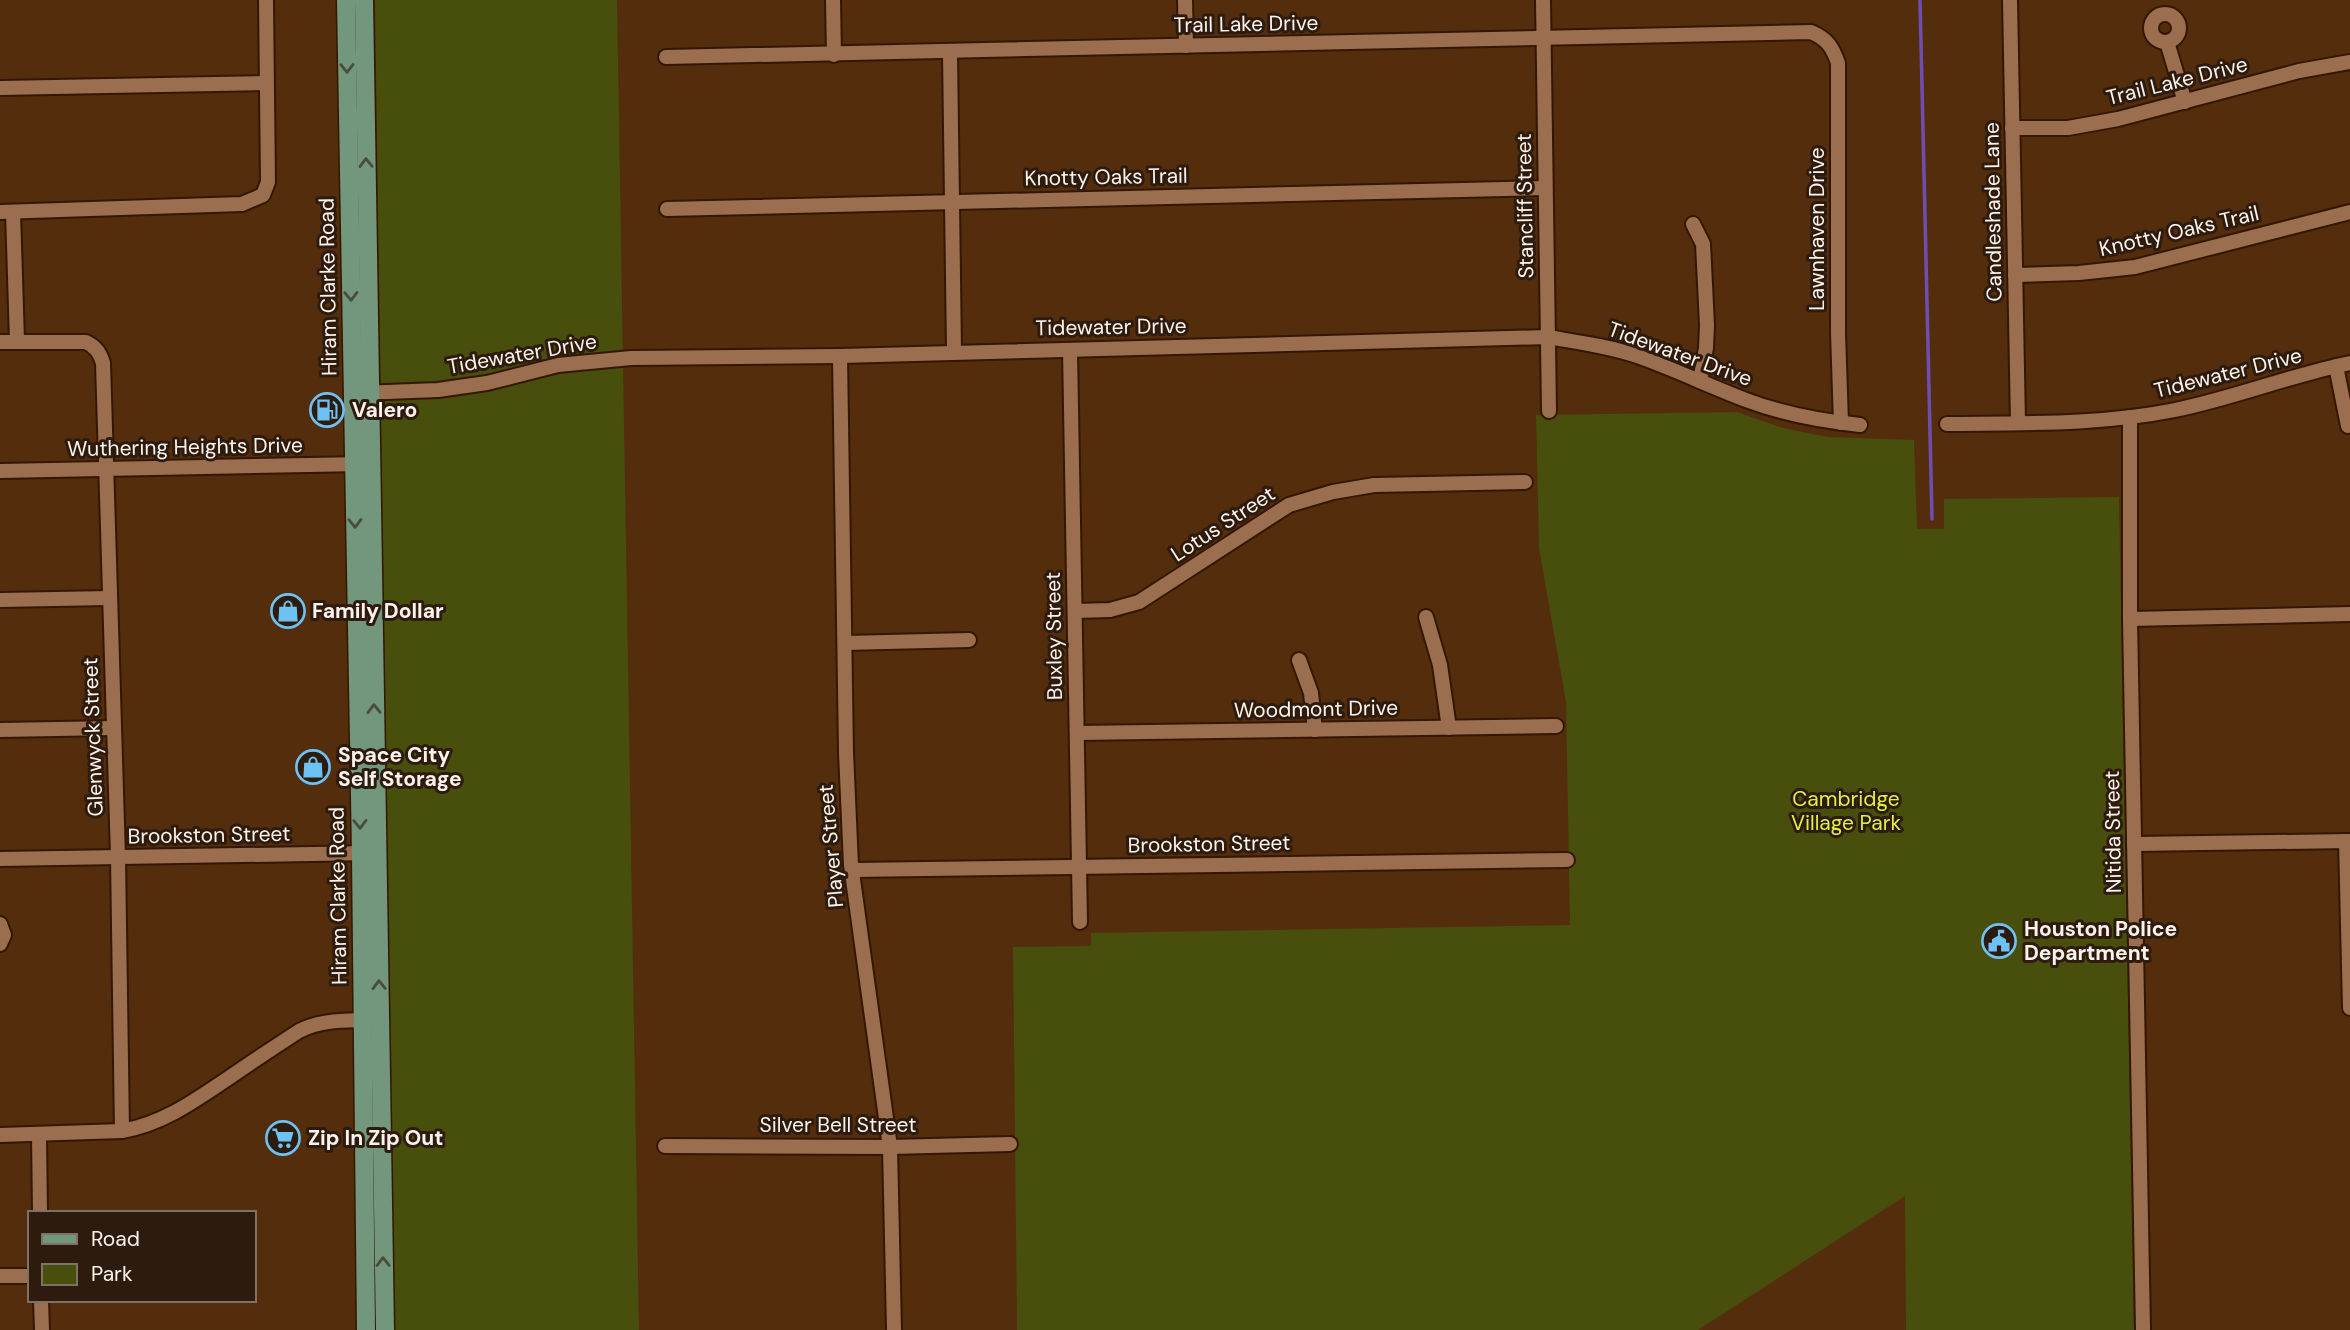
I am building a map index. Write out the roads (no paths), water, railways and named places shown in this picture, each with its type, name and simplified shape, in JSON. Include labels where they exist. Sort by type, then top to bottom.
[{"type":"main road","name":"Hiram Clarke Road","points":[[355,7],[373,1195],[366,1330]]},
{"type":"main road","name":"Hiram Clarke Road","points":[[373,1195],[385,1330]]},
{"type":"main road","points":[[366,1330],[385,1330]]},
{"type":"street","points":[[0,342],[17,341],[7,212],[242,204],[263,195],[268,182],[266,0]]},
{"type":"street","points":[[833,0],[834,55]]},
{"type":"street","points":[[1185,0],[1186,46]]},
{"type":"street","name":"Stancliff Street","points":[[1543,0],[1549,411]]},
{"type":"street","name":"Candleshade Lane","points":[[2010,0],[2018,423]]},
{"type":"street","name":"Trail Lake Drive","points":[[666,57],[1811,32],[1825,38]]},
{"type":"street","name":"Lawnhaven Drive","points":[[1825,38],[1838,63],[1838,333],[1841,423]]},
{"type":"street","points":[[2167,42],[2185,102]]},
{"type":"street","points":[[950,52],[954,351]]},
{"type":"street","name":"Trail Lake Drive","points":[[2012,128],[2068,128],[2118,119],[2299,71],[2350,62]]},
{"type":"street","points":[[0,88],[266,83]]},
{"type":"street","name":"Knotty Oaks Trail","points":[[667,209],[1545,188]]},
{"type":"street","name":"Knotty Oaks Trail","points":[[2015,275],[2079,273],[2135,267],[2350,212]]},
{"type":"street","points":[[1693,224],[1703,244],[1707,325],[1700,381]]},
{"type":"street","name":"Tidewater Drive","points":[[361,393],[438,390],[487,383],[558,365],[631,358],[840,356],[1548,337],[1635,355],[1748,401],[1785,412],[1860,425]]},
{"type":"street","name":"Glenwyck Street","points":[[17,341],[86,342],[94,346],[103,363],[118,857],[122,1131]]},
{"type":"street","name":"Buxley Street","points":[[1070,350],[1080,922]]},
{"type":"street","name":"Player Street","points":[[840,356],[846,753],[852,870],[890,1147],[894,1330]]},
{"type":"street","points":[[2343,365],[2348,426]]},
{"type":"street","name":"Tidewater Drive","points":[[1947,424],[2130,417],[2215,401],[2343,365]]},
{"type":"street","name":"Nitida Street","points":[[2130,417],[2130,619],[2143,1330]]},
{"type":"street","name":"Wuthering Heights Drive","points":[[0,471],[362,464]]},
{"type":"street","name":"Lotus Street","points":[[1075,611],[1110,610],[1139,602],[1289,505],[1333,492],[1374,485],[1525,482]]},
{"type":"street","points":[[0,600],[110,598]]},
{"type":"street","points":[[2130,619],[2350,614]]},
{"type":"street","points":[[1426,617],[1440,665],[1449,728]]},
{"type":"street","points":[[845,643],[969,639]]},
{"type":"street","points":[[1299,660],[1311,693],[1315,730]]},
{"type":"street","name":"Woodmont Drive","points":[[1077,733],[1556,726]]},
{"type":"street","points":[[0,730],[114,728]]},
{"type":"street","points":[[2134,844],[2348,841],[2350,1008]]},
{"type":"street","name":"Brookston Street","points":[[0,859],[369,854]]},
{"type":"street","name":"Brookston Street","points":[[852,870],[1567,860]]},
{"type":"street","points":[[0,924],[4,934],[0,944]]},
{"type":"street","points":[[0,1135],[122,1131],[157,1122],[313,1024],[371,1020]]},
{"type":"street","points":[[39,1134],[40,1211]]},
{"type":"street","name":"Silver Bell Street","points":[[665,1146],[890,1147],[1010,1144]]},
{"type":"street","points":[[0,1276],[28,1276]]},
{"type":"street","points":[[41,1302],[42,1330]]},
{"type":"waterway","points":[[1920,0],[1932,519]]},
{"type":"place","name":"Valero","points":[[327,410]]},
{"type":"place","name":"Family Dollar","points":[[288,611]]},
{"type":"place","name":"Space City Self Storage","points":[[313,767]]},
{"type":"place","name":"Houston Police Department","points":[[1999,941]]},
{"type":"place","name":"Zip In Zip Out","points":[[283,1138]]},
{"type":"park label","name":"Cambridge Village Park","points":[[1846,811]]}]
